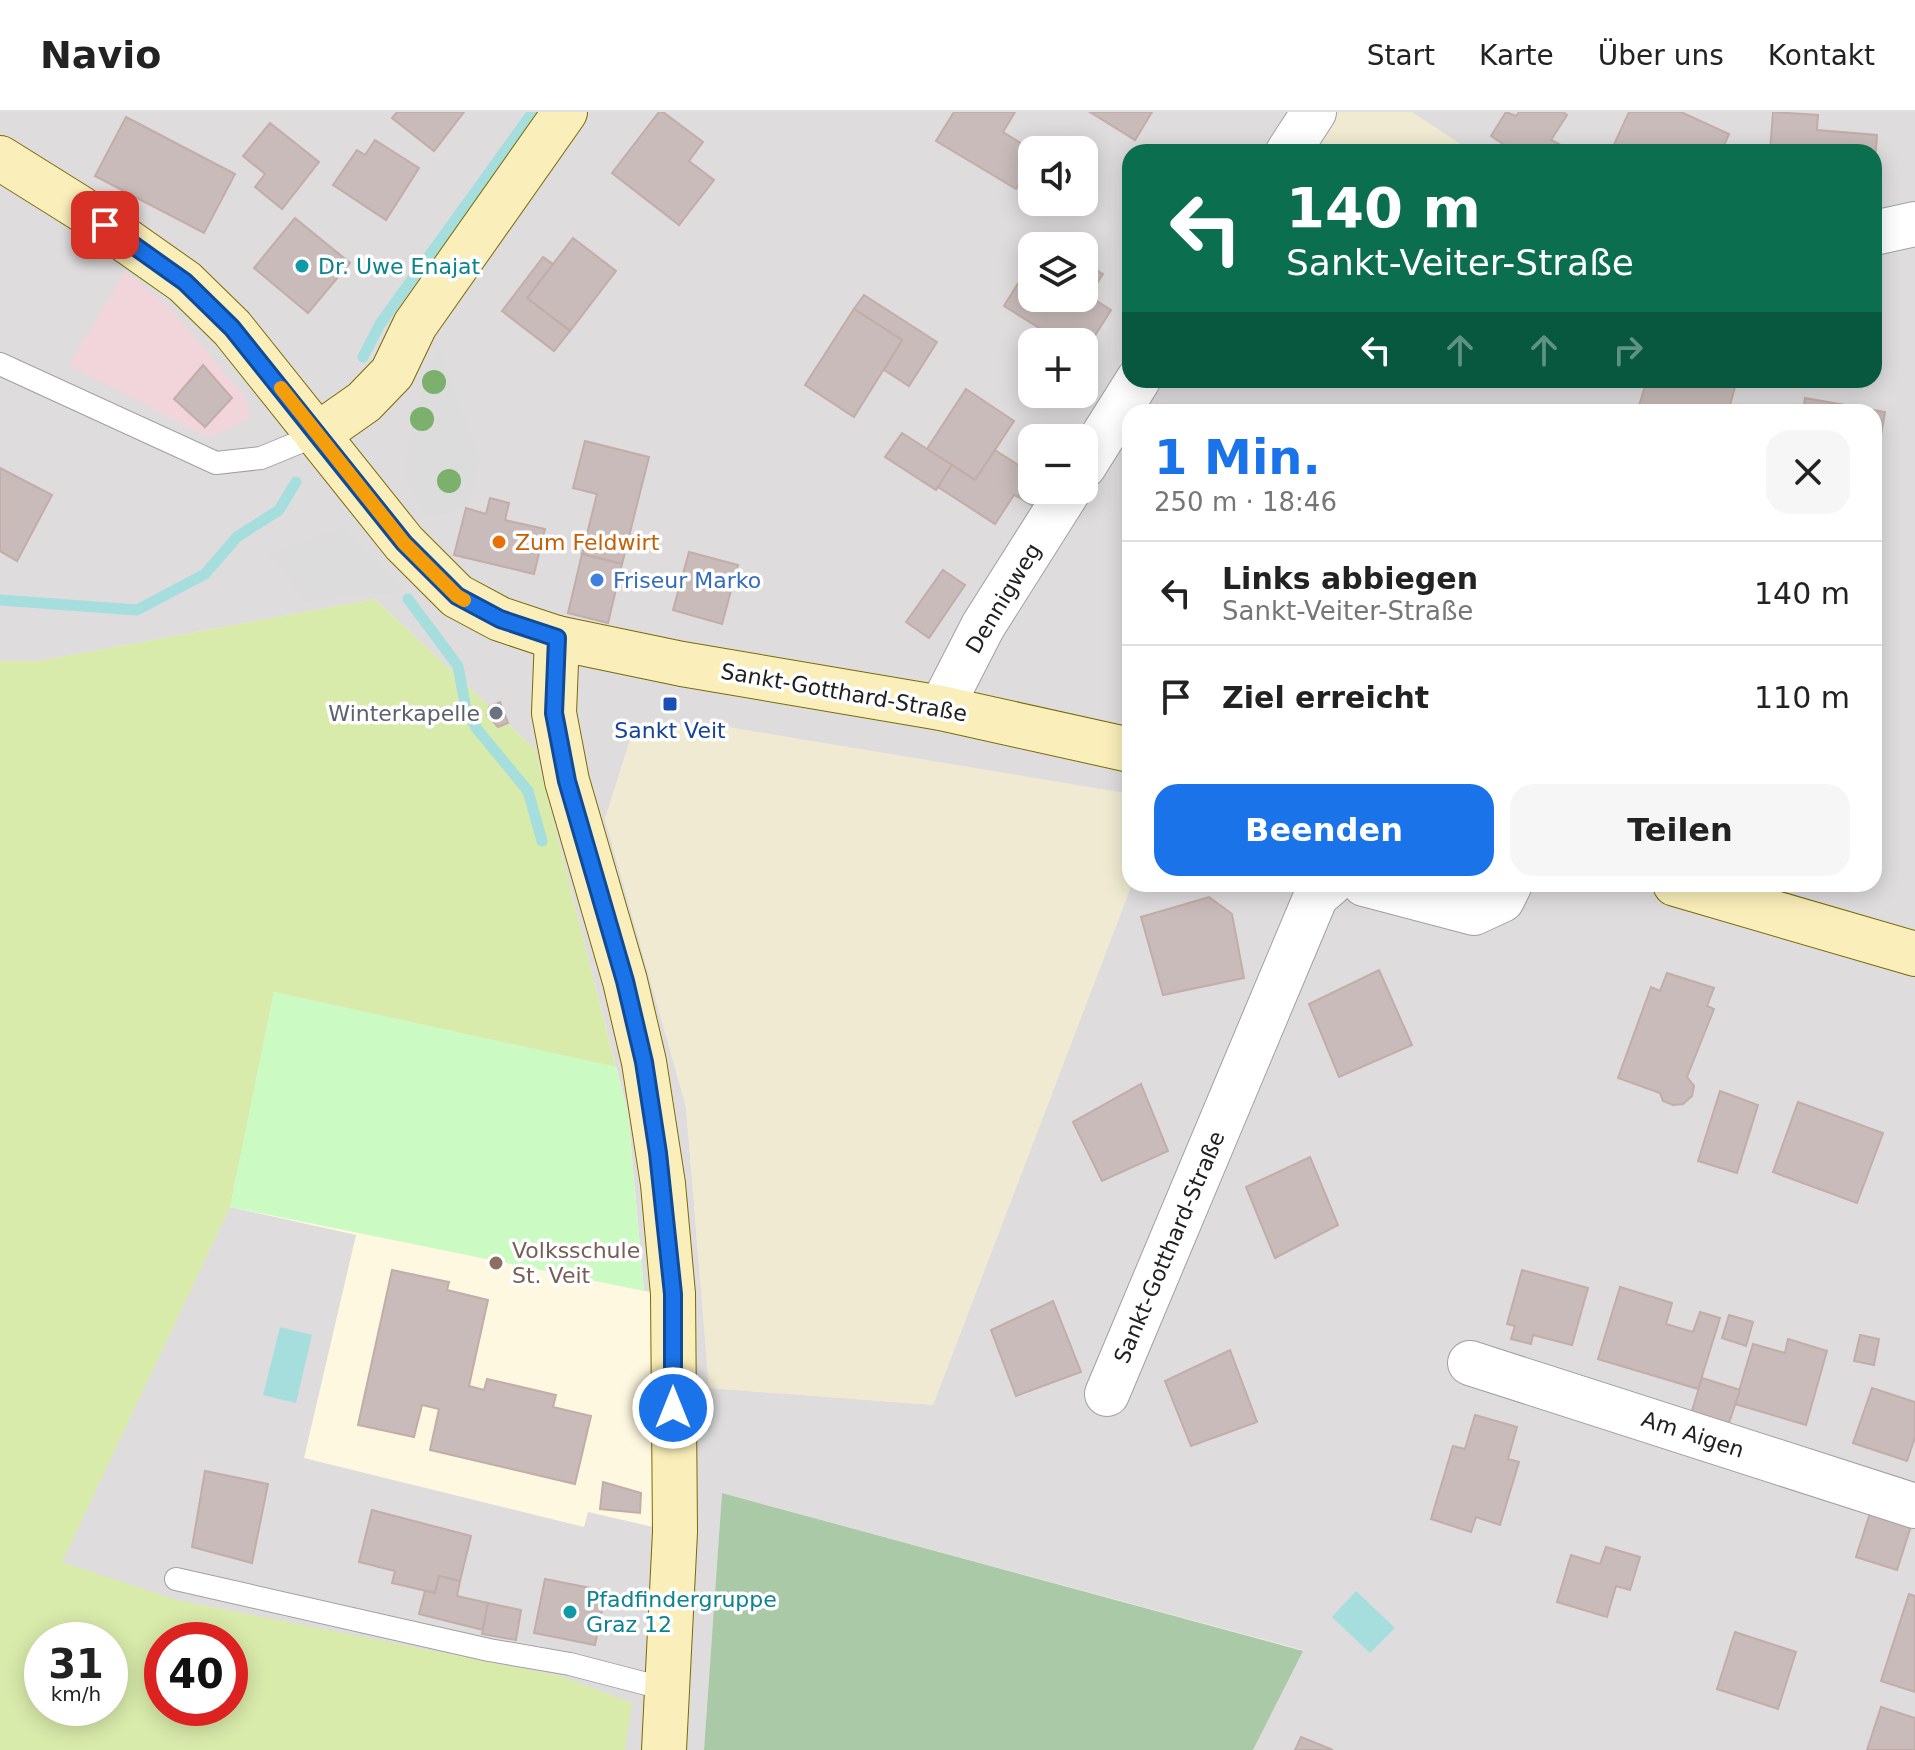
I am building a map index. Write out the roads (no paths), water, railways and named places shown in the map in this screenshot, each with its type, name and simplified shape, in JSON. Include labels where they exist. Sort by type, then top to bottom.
[{"type":"main road","points":[[317,435],[364,402],[392,373],[415,325],[565,112]]},
{"type":"main road","name":"Sankt-Gotthard-Straße","points":[[0,158],[80,208],[185,282],[232,328],[404,543],[457,596],[500,619],[557,638],[682,664],[941,708],[1122,748]]},
{"type":"main road","points":[[557,638],[554,713],[567,781],[629,995],[644,1062],[663,1184],[673,1294],[675,1532],[664,1750]]},
{"type":"main road","points":[[1702,892],[1915,954]]},
{"type":"street","points":[[1293,144],[1314,112]]},
{"type":"street","points":[[1882,231],[1915,224]]},
{"type":"street","points":[[1098,444],[1122,405]]},
{"type":"street","name":"Dennigweg","points":[[941,708],[983,626],[1060,504]]},
{"type":"street","name":"Sankt-Gotthard-Straße","points":[[1107,1394],[1316,896],[1321,892]]},
{"type":"street","points":[[1394,892],[1474,913],[1502,900],[1506,892]]},
{"type":"street","name":"Am Aigen","points":[[1470,1363],[1915,1506]]},
{"type":"lane","points":[[0,364],[216,463],[261,458],[317,435]]},
{"type":"lane","points":[[176,1579],[489,1650],[570,1664],[666,1689]]},
{"type":"water","points":[[280,1327],[312,1335],[296,1403],[263,1395]]},
{"type":"water","points":[[1356,1591],[1395,1628],[1370,1653],[1332,1617]]},
{"type":"waterway","points":[[363,357],[380,324],[533,112]]},
{"type":"waterway","points":[[0,600],[137,610],[205,574],[237,537],[279,510],[296,482]]},
{"type":"waterway","points":[[408,599],[458,666],[466,709],[477,729],[528,791],[542,841]]},
{"type":"place","name":"Dr. Uwe Enajat","points":[[302,266]]},
{"type":"place","name":"Zum Feldwirt","points":[[499,542]]},
{"type":"place","name":"Friseur Marko","points":[[597,580]]},
{"type":"place","name":"Sankt Veit","points":[[670,704]]},
{"type":"place","name":"Winterkapelle","points":[[496,713]]},
{"type":"place","name":"Volksschule St. Veit","points":[[496,1263]]},
{"type":"place","name":"Pfadfindergruppe Graz 12","points":[[570,1612]]}]
